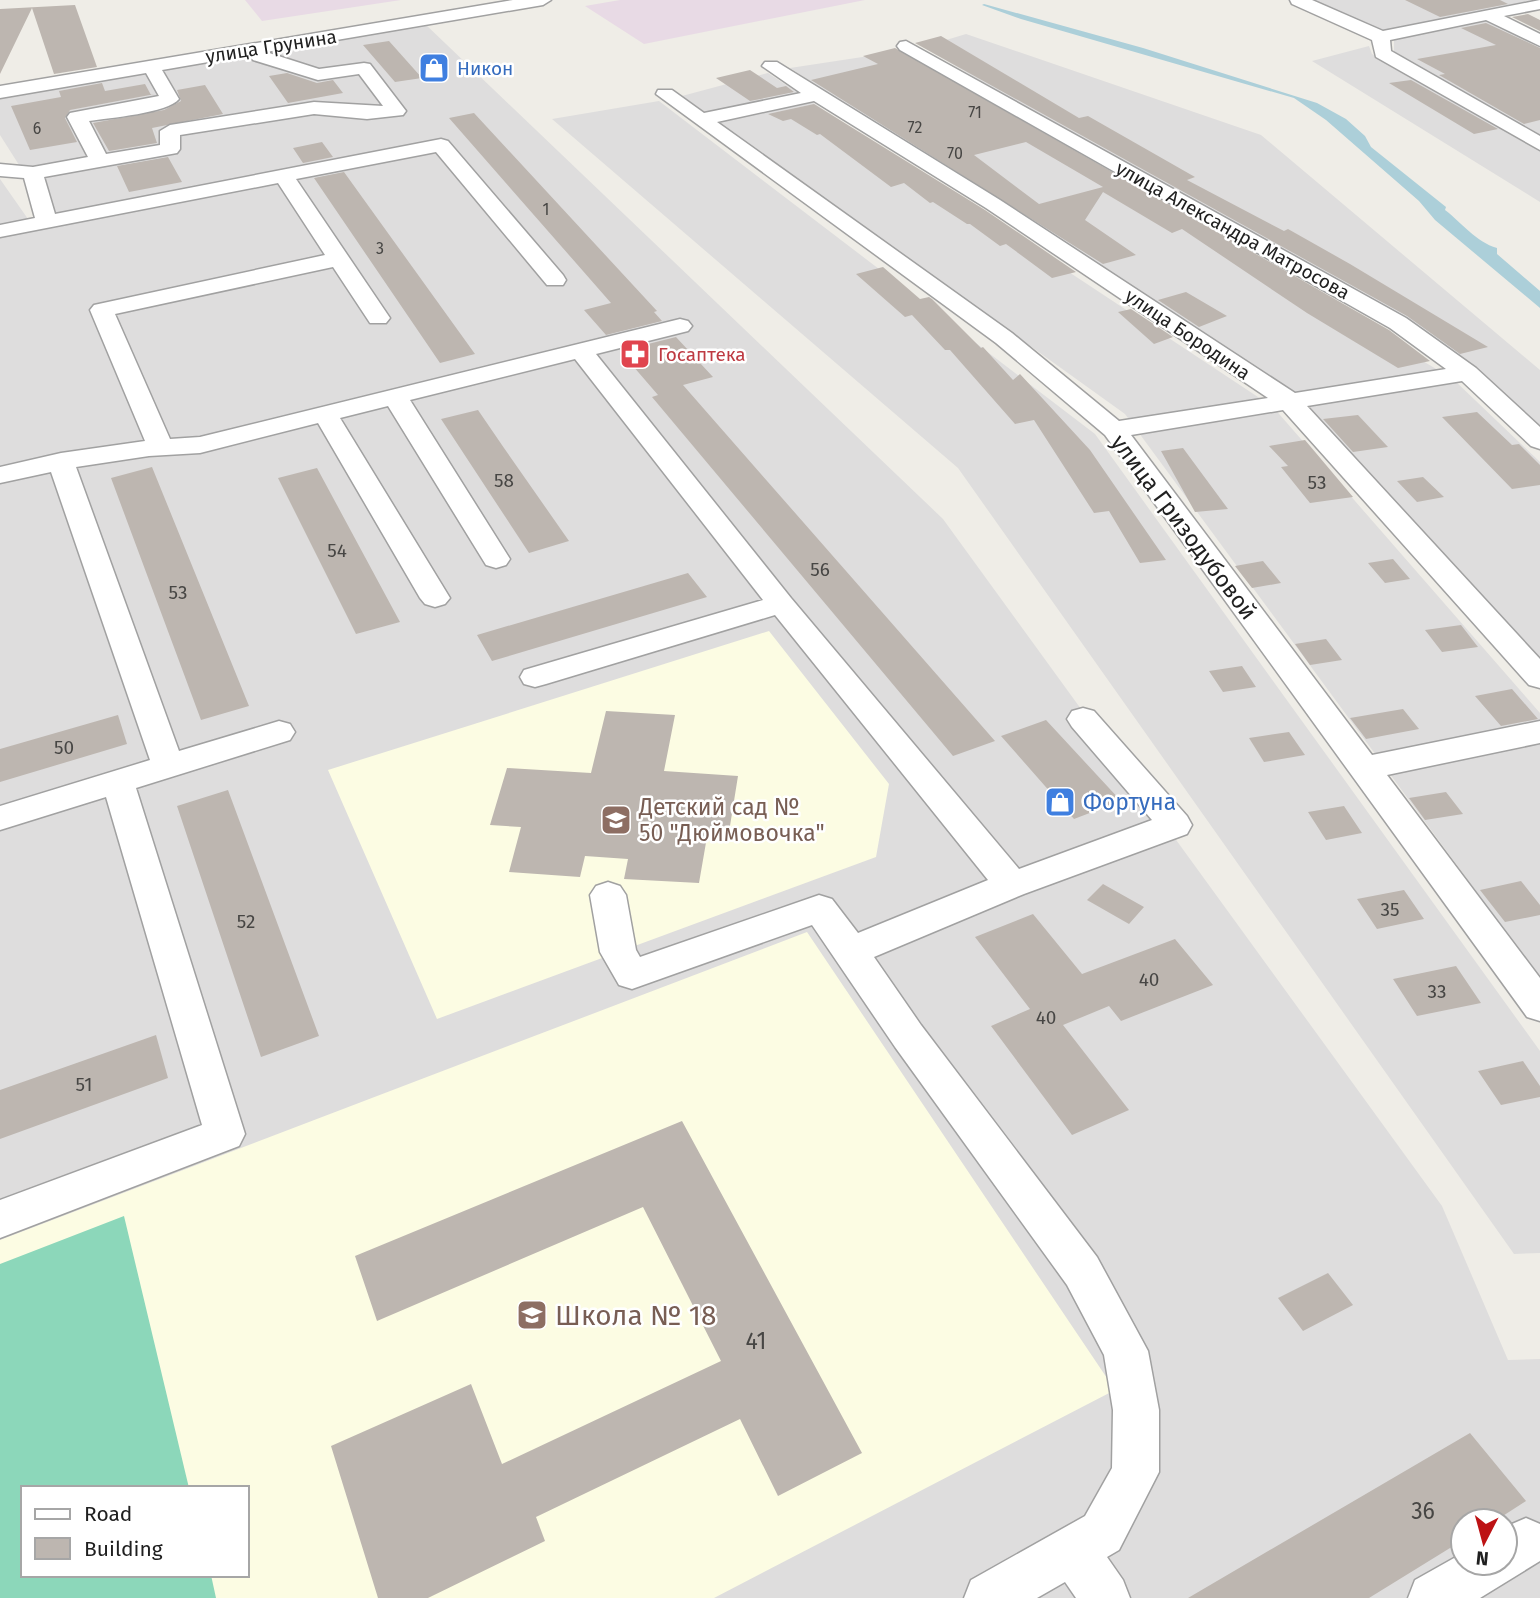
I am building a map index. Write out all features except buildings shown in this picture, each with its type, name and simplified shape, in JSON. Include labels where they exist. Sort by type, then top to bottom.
[{"type":"street","name":"улица Грунина","points":[[0,92],[543,0]]},
{"type":"street","points":[[1298,0],[1381,37],[1540,4]]},
{"type":"street","points":[[1488,15],[1540,41]]},
{"type":"street","points":[[1381,37],[1382,52],[1540,144]]},
{"type":"street","name":"улица Александра Матросова","points":[[906,46],[1398,323],[1467,373],[1540,441]]},
{"type":"street","points":[[0,170],[33,173],[170,149],[170,131],[314,107],[368,113],[396,111],[365,68],[318,75],[259,57],[253,49]]},
{"type":"street","points":[[100,161],[77,117],[170,99],[151,66]]},
{"type":"street","name":"улица Бородина","points":[[771,66],[993,204],[1288,401],[1540,678]]},
{"type":"street","name":"улица Гризодубовой","points":[[665,94],[1004,338],[1114,430],[1540,1006]]},
{"type":"street","points":[[701,120],[816,94]]},
{"type":"street","points":[[0,231],[441,145],[555,281]]},
{"type":"street","points":[[33,173],[47,222]]},
{"type":"street","points":[[284,176],[378,318]]},
{"type":"street","points":[[160,446],[102,310],[339,259]]},
{"type":"street","points":[[0,475],[61,461],[160,446],[200,444],[680,326]]},
{"type":"street","points":[[579,349],[781,604],[1012,885]]},
{"type":"street","points":[[1114,430],[1467,373]]},
{"type":"street","points":[[395,396],[496,559]]},
{"type":"street","points":[[324,413],[435,598]]},
{"type":"street","points":[[61,461],[168,766]]},
{"type":"street","points":[[535,677],[781,604]]},
{"type":"street","points":[[851,951],[1012,885],[1175,825],[1083,719]]},
{"type":"street","points":[[0,818],[279,732]]},
{"type":"street","points":[[1364,768],[1540,732]]},
{"type":"street","points":[[0,1219],[225,1134],[118,782]]},
{"type":"street","points":[[608,895],[618,953],[632,975],[819,908],[908,1036],[1082,1271],[1126,1351],[1136,1410],[1135,1472],[1102,1534],[989,1598]]},
{"type":"street","points":[[1073,1550],[1105,1598]]},
{"type":"street","points":[[1433,1598],[1468,1577]]},
{"type":"shaded area","points":[[245,0],[401,0],[262,21]]},
{"type":"shaded area","points":[[620,0],[865,0],[644,44],[585,6]]},
{"type":"shaded area","points":[[1311,0],[1533,0],[1381,31]]},
{"type":"shaded area","points":[[1487,21],[1540,48],[1540,135],[1394,52],[1394,40]]},
{"type":"shaded area","points":[[423,22],[943,519],[1442,1206],[1508,1360],[1540,1359],[1540,1598],[0,1598],[0,237],[57,225],[0,135],[0,97]]},
{"type":"shaded area","points":[[966,34],[1261,135],[1540,370],[1540,429],[1483,374],[923,47]]},
{"type":"shaded area","points":[[1369,46],[1372,54],[1540,151],[1540,202],[1312,61]]},
{"type":"shaded area","points":[[902,51],[1453,379],[1540,462],[1540,663],[1304,401],[790,68]]},
{"type":"shaded area","points":[[768,73],[1273,407],[1540,713],[1540,978],[1125,414],[682,96]]},
{"type":"shaded area","points":[[659,101],[1095,434],[1540,1051],[1540,1253],[1514,1254],[958,468],[552,119]]},
{"type":"shaded area","points":[[0,179],[28,219],[0,225]]},
{"type":"shaded area","name":"Детский сад № 50 \"Дюймовочка\"","points":[[769,631],[889,784],[876,857],[437,1019],[328,770]]},
{"type":"shaded area","name":"Школа № 18","points":[[807,932],[1115,1390],[714,1598],[0,1598],[0,1240]]},
{"type":"green space","points":[[124,1216],[189,1486],[21,1486],[21,1577],[211,1577],[216,1598],[0,1598],[0,1264]]},
{"type":"water","points":[[982,5],[1143,48],[1317,103],[1346,119],[1365,136],[1371,147],[1446,207],[1445,210],[1469,231],[1497,248],[1497,254],[1540,291],[1540,308],[1435,220],[1419,201],[1326,120],[1294,98],[1021,19]]},
{"type":"place","name":"Никон","points":[[434,68]]},
{"type":"place","name":"Госаптека","points":[[635,354]]},
{"type":"place","name":"Фортуна","points":[[1060,802]]},
{"type":"place","name":"Детский сад № 50 \"Дюймовочка\"","points":[[616,820]]},
{"type":"place","name":"Школа № 18","points":[[532,1315]]}]
